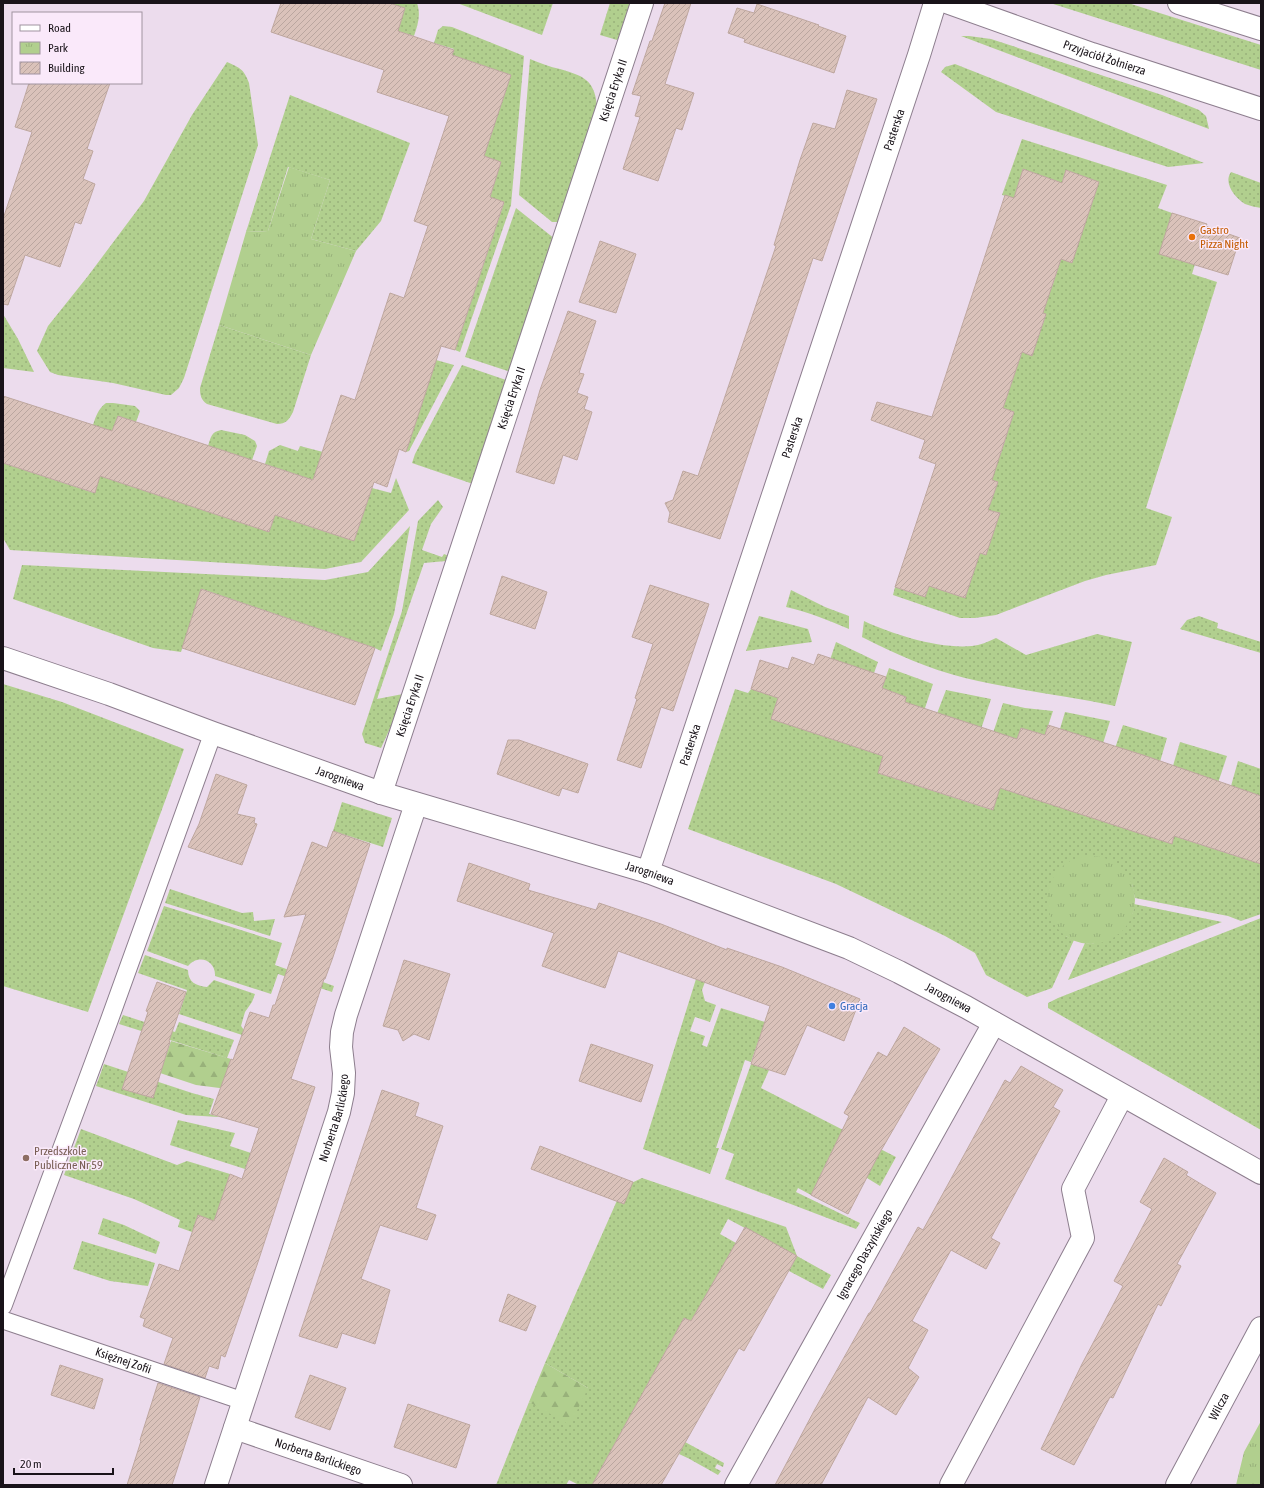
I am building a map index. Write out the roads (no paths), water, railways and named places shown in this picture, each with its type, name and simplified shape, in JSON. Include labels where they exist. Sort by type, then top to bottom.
[{"type":"street","name":"Księcia Eryka II","points":[[381,793],[642,3]]},
{"type":"street","name":"Pasterska","points":[[648,872],[915,70],[935,3]]},
{"type":"street","name":"Przyjaciół Żołnierza","points":[[949,3],[1092,54],[1261,109]]},
{"type":"street","points":[[1179,3],[1261,29]]},
{"type":"street","name":"Jarogniewa","points":[[3,658],[109,694],[381,793],[648,872],[849,948],[900,972],[1261,1173]]},
{"type":"street","name":"Norberta Barlickiego","points":[[216,1485],[339,1112],[344,1080],[341,1047],[343,1026],[416,804]]},
{"type":"street","name":"Ignacego Daszyńskiego","points":[[736,1485],[994,1024]]},
{"type":"street","points":[[951,1485],[1083,1238],[1072,1189],[1122,1096]]},
{"type":"street","name":"Wilcza","points":[[1178,1485],[1261,1328]]},
{"type":"street","name":"Norberta Barlickiego","points":[[234,1428],[401,1485]]},
{"type":"lane","points":[[3,1306],[109,1021],[213,733]]},
{"type":"lane","name":"Księżnej Zofii","points":[[3,1320],[243,1402]]},
{"type":"place","name":"Gastro Pizza Night","points":[[1192,237]]},
{"type":"place","name":"Gracja","points":[[832,1006]]},
{"type":"place","name":"Przedszkole Publiczne Nr 59","points":[[26,1158]]}]
